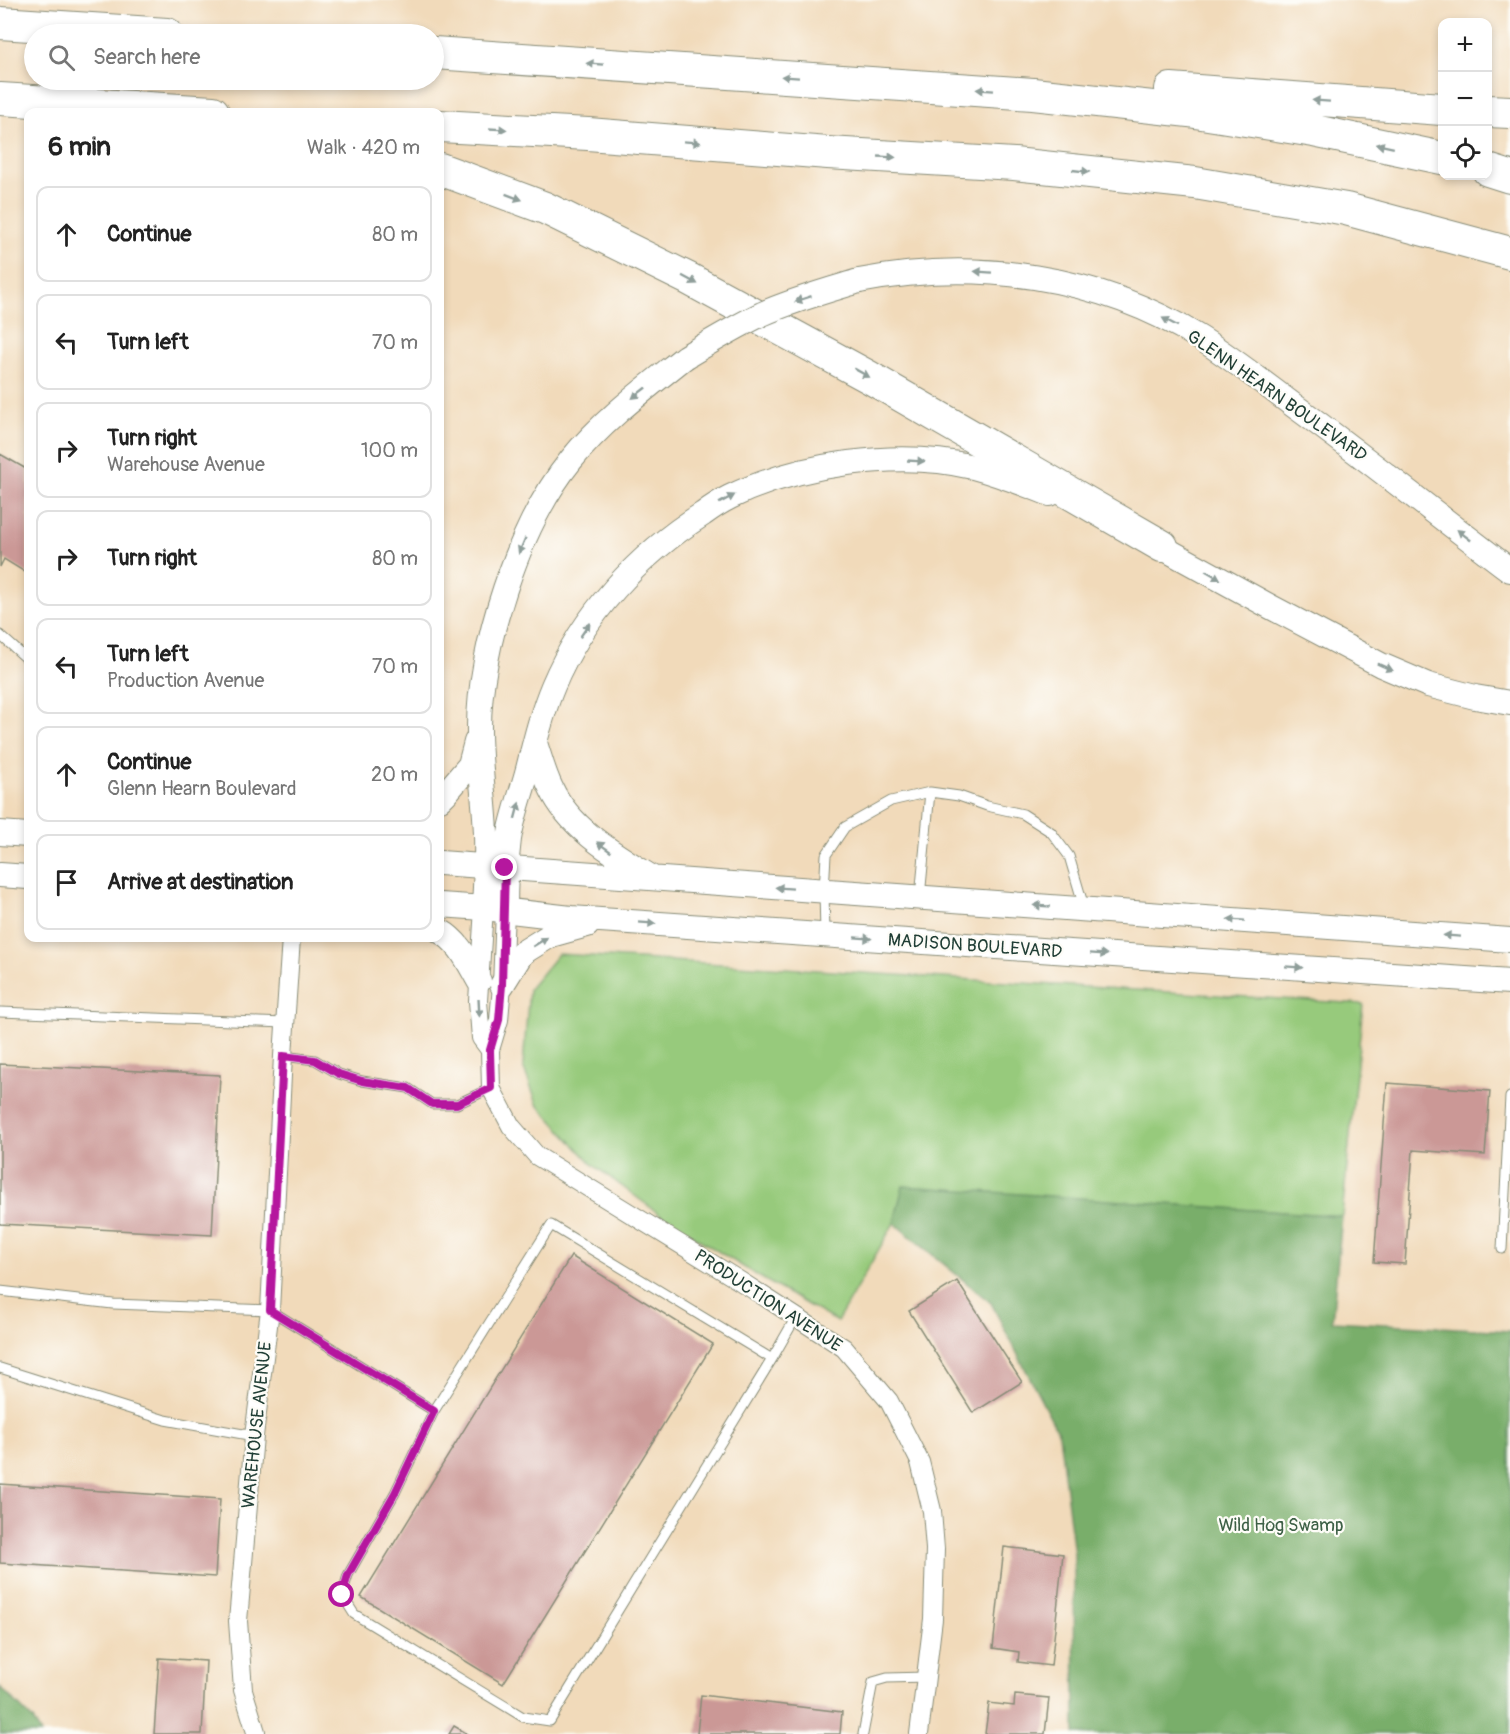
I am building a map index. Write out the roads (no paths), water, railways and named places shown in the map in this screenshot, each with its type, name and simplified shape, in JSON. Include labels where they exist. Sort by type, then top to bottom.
[{"type":"highway","points":[[0,23],[24,25]]},
{"type":"highway","points":[[444,54],[1033,94],[1189,111],[1314,131],[1438,158]]},
{"type":"highway","points":[[1033,94],[1072,82],[1438,109]]},
{"type":"highway","points":[[0,99],[137,108]]},
{"type":"highway","points":[[1492,111],[1510,112]]},
{"type":"highway","points":[[444,126],[1014,164],[1195,183],[1346,209],[1510,252]]},
{"type":"highway","points":[[444,170],[545,208],[689,279],[879,383],[1162,546]]},
{"type":"highway","points":[[1492,171],[1510,177]]},
{"type":"main road","name":"GLENN HEARN BOULEVARD","points":[[494,909],[495,867],[487,837],[479,731],[481,696],[491,637],[520,549],[535,518],[570,461],[625,404],[685,357],[727,332],[800,299],[859,281],[917,272],[960,270],[1056,281],[1098,291],[1157,315],[1200,338],[1354,450],[1510,570]]},
{"type":"main road","name":"GLENN HEARN BOULEVARD","points":[[495,867],[510,836],[552,687],[573,647],[598,610],[627,574],[658,546],[728,498],[769,481],[852,462],[891,459],[932,462],[972,467],[1018,482],[1060,498],[1162,546],[1381,665],[1428,685],[1510,703]]},
{"type":"main road","points":[[444,796],[470,765],[479,731]]},
{"type":"main road","points":[[535,743],[551,789],[572,818],[600,845],[653,878]]},
{"type":"main road","points":[[0,832],[24,834]]},
{"type":"main road","points":[[444,863],[1510,940]]},
{"type":"main road","points":[[0,875],[24,877]]},
{"type":"main road","name":"MADISON BOULEVARD","points":[[444,905],[607,920],[1510,982]]},
{"type":"main road","points":[[502,985],[522,953],[551,935],[607,920]]},
{"type":"main road","points":[[444,934],[462,951],[479,981]]},
{"type":"street","name":"PRODUCTION AVENUE","points":[[490,1050],[481,1038],[478,1001],[479,981],[494,909]]},
{"type":"street","name":"PRODUCTION AVENUE","points":[[494,909],[502,985],[499,1020],[490,1050],[491,1088],[511,1126],[537,1156],[844,1348],[889,1401],[920,1462],[932,1511],[935,1549],[933,1619],[919,1734]]},
{"type":"street","name":"WAREHOUSE AVENUE","points":[[256,1732],[243,1690],[238,1621],[254,1436],[270,1310],[291,942]]},
{"type":"lane","points":[[0,635],[24,656]]},
{"type":"lane","points":[[920,898],[930,792]]},
{"type":"lane","points":[[825,935],[826,855],[845,827],[891,801],[930,792],[959,796],[987,806],[1023,814],[1051,832],[1069,856],[1085,909]]},
{"type":"lane","points":[[0,1012],[285,1023]]},
{"type":"lane","points":[[283,1056],[315,1060],[339,1074],[362,1081],[408,1088],[432,1104],[457,1104],[491,1088]]},
{"type":"lane","points":[[1502,1249],[1510,1097]]},
{"type":"lane","points":[[772,1359],[551,1225],[434,1411],[395,1493],[348,1575],[342,1595],[354,1614],[523,1717],[550,1721],[772,1359],[796,1317]]},
{"type":"lane","points":[[0,1291],[113,1304],[270,1310],[434,1411]]},
{"type":"lane","points":[[0,1368],[165,1420],[254,1436]]},
{"type":"lane","points":[[863,1734],[873,1682],[887,1678],[926,1677]]},
{"type":"park label","name":"Wild Hog Swamp","points":[[1281,1525]]}]
